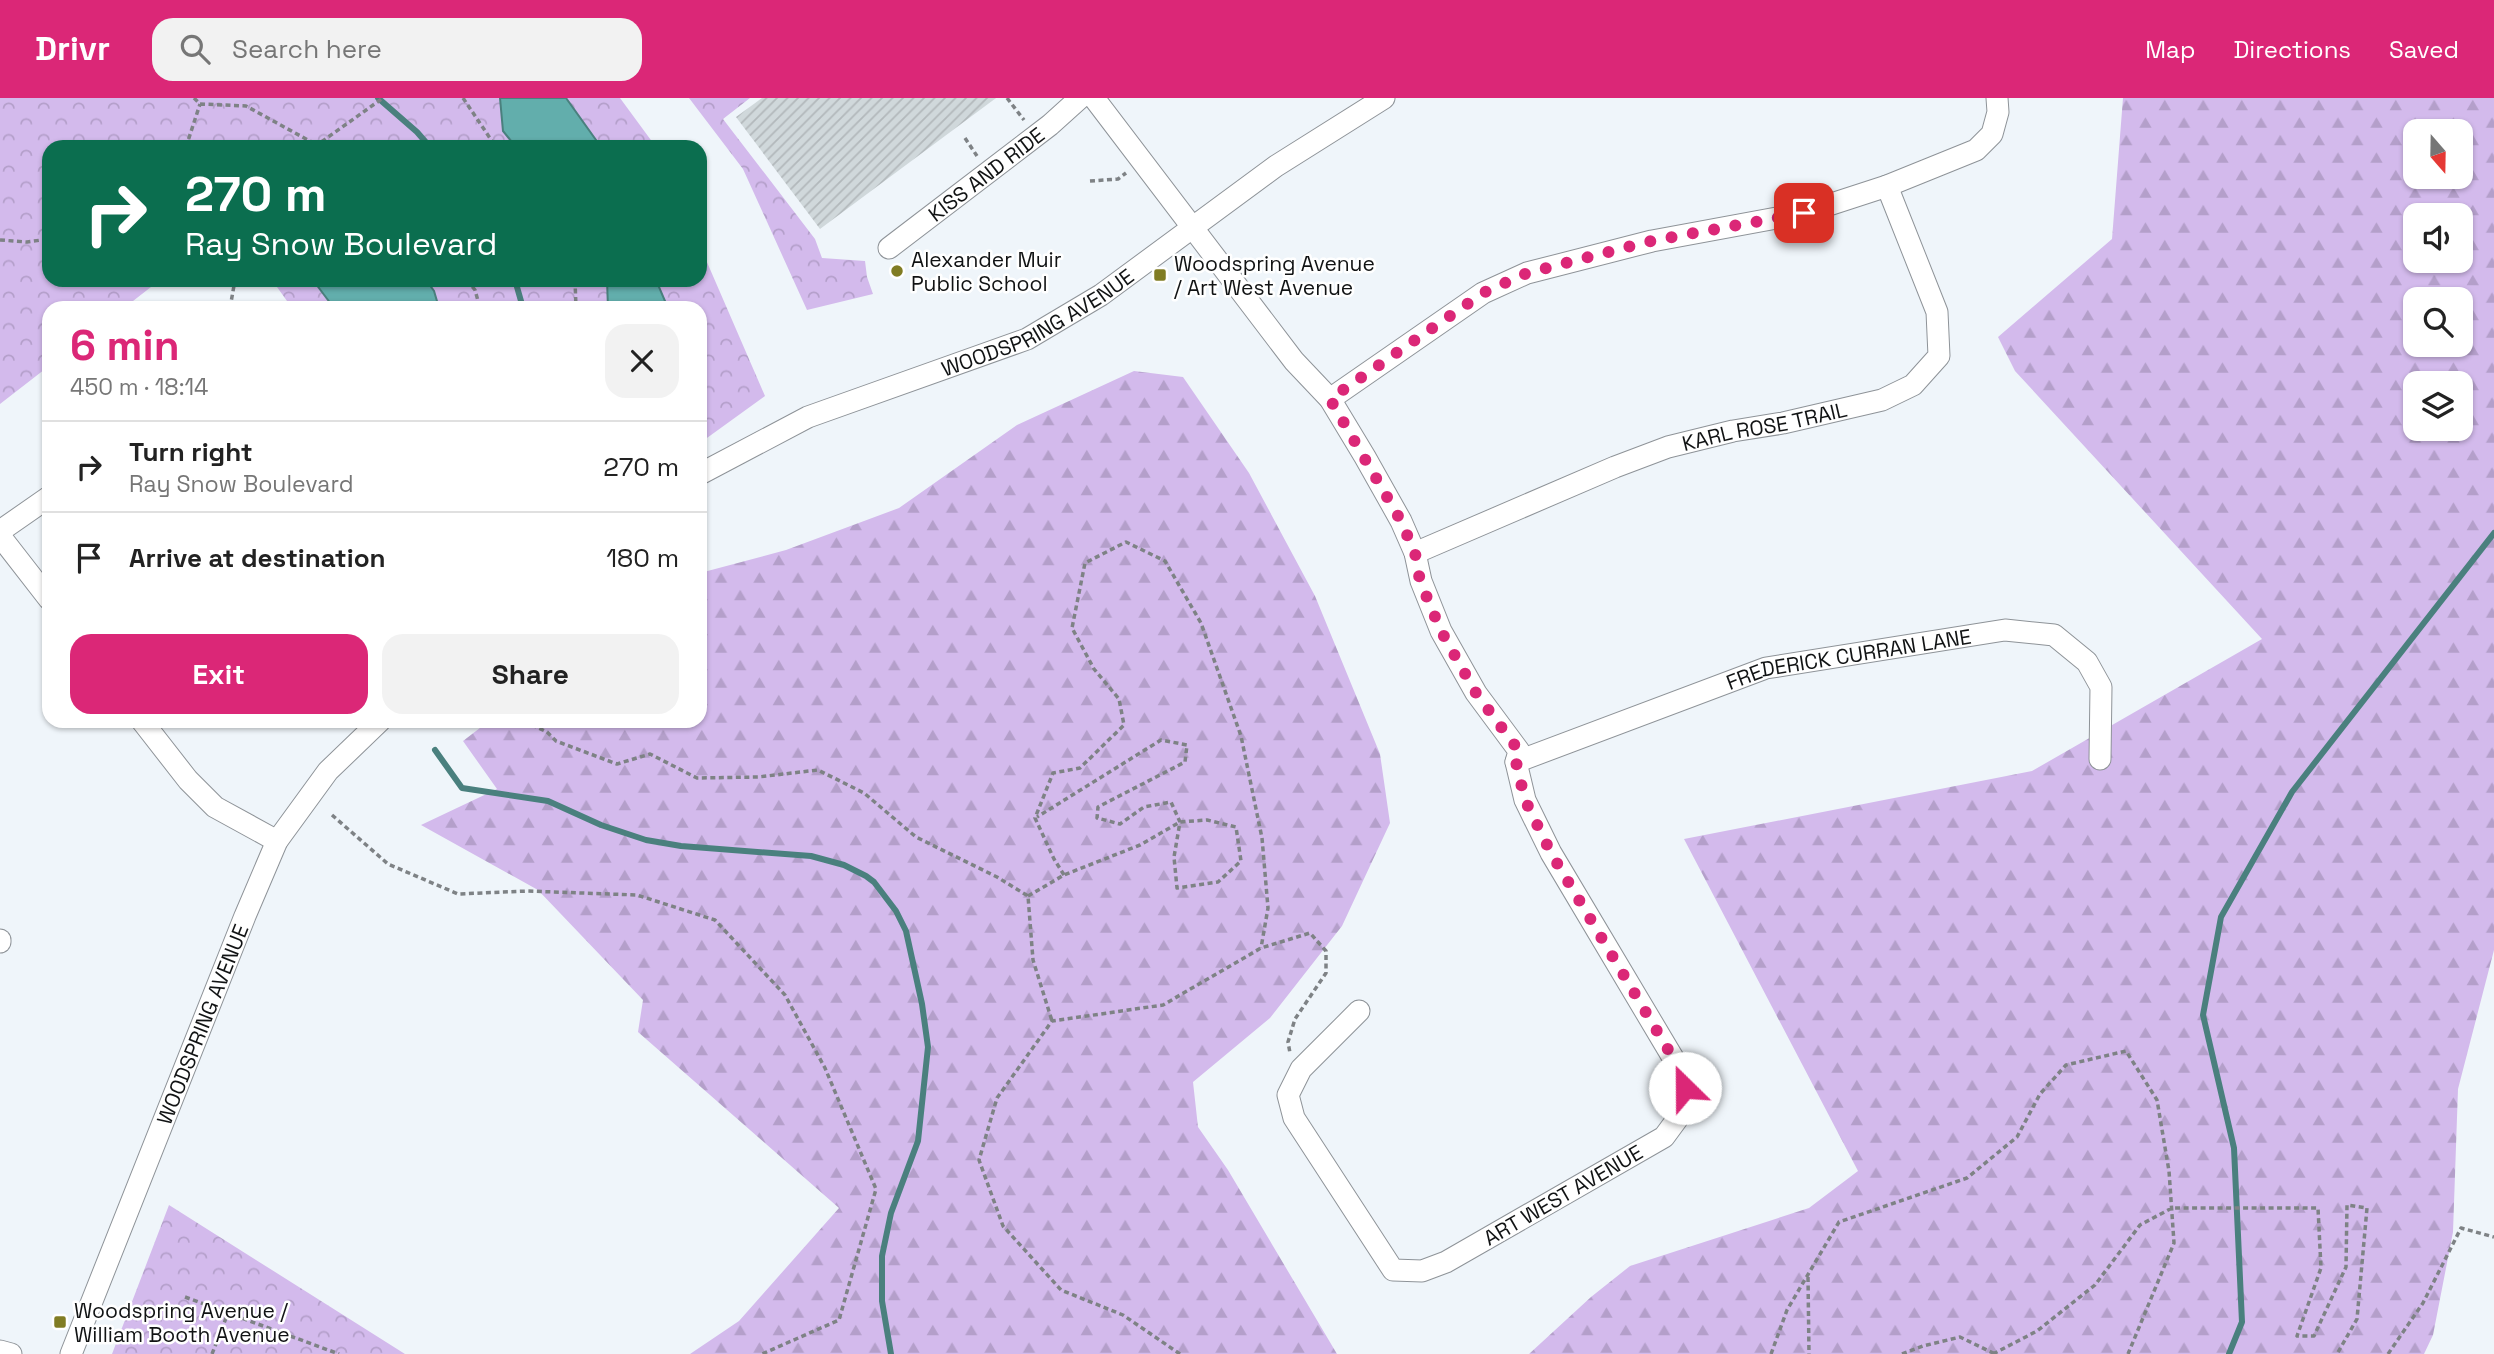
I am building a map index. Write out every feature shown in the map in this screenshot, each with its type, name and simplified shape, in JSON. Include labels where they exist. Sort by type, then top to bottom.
[{"type":"street","name":"KISS AND RIDE","points":[[889,248],[1050,125],[1080,98]]},
{"type":"street","name":"ART WEST AVENUE","points":[[1094,98],[1294,361],[1330,399],[1401,521],[1415,553],[1420,581],[1441,631],[1476,693],[1519,751],[1516,762],[1525,800],[1551,853],[1682,1073],[1689,1103],[1664,1137],[1446,1262],[1422,1271],[1393,1270],[1294,1118],[1288,1095],[1301,1069],[1359,1011]]},
{"type":"street","points":[[1330,399],[1483,293],[1527,273],[1651,241],[1804,213],[1886,186],[1976,150],[1992,134],[1998,112],[1997,98]]},
{"type":"street","name":"WOODSPRING AVENUE","points":[[707,470],[808,417],[1027,340],[1101,295],[1276,166],[1376,100]]},
{"type":"street","name":"KARL ROSE TRAIL","points":[[1415,553],[1668,447],[1882,400],[1913,385],[1939,356],[1937,313],[1886,186]]},
{"type":"street","points":[[42,502],[0,533],[42,590]]},
{"type":"street","name":"FREDERICK CURRAN LANE","points":[[1516,762],[1766,668],[2005,630],[2054,635],[2087,662],[2101,687],[2100,759]]},
{"type":"street","points":[[147,728],[188,780],[215,807],[277,841]]},
{"type":"street","name":"WOODSPRING AVENUE","points":[[71,1354],[244,916],[277,841],[328,771],[373,728]]},
{"type":"street","points":[[0,1351],[10,1354]]},
{"type":"path","points":[[194,98],[200,104],[246,106],[307,140]]},
{"type":"path","points":[[326,140],[383,98]]},
{"type":"path","points":[[463,98],[491,140]]},
{"type":"path","points":[[1007,98],[1028,125]]},
{"type":"path","points":[[188,140],[200,104]]},
{"type":"path","points":[[1090,181],[1118,179],[1128,172]]},
{"type":"path","points":[[0,240],[42,240]]},
{"type":"path","points":[[1065,875],[1054,859],[1035,818],[1053,773],[1080,768],[1124,725],[1119,699],[1094,669],[1072,628],[1086,563],[1126,542],[1166,561],[1202,623],[1241,736],[1262,838],[1268,908],[1261,948]]},
{"type":"path","points":[[539,728],[556,741],[617,764],[650,754],[697,778],[758,777],[818,770],[864,793],[916,837],[997,877],[1028,896]]},
{"type":"path","points":[[1028,896],[1065,875],[1140,845],[1180,822],[1207,820],[1236,827],[1241,861],[1218,882],[1177,888],[1174,857],[1180,822],[1171,802],[1144,807],[1120,824],[1097,818],[1098,807],[1185,762],[1187,745],[1161,740],[1035,818]]},
{"type":"path","points":[[332,815],[388,864],[458,894],[528,891],[637,895],[715,920],[785,995],[825,1068],[876,1189],[839,1320],[762,1354]]},
{"type":"path","points":[[1028,896],[1033,960],[1052,1021]]},
{"type":"path","points":[[1180,1354],[1123,1315],[1061,1290],[1003,1226],[979,1160],[997,1098],[1052,1021],[1163,1005],[1261,948],[1310,933],[1326,951],[1326,973],[1296,1020],[1288,1042],[1291,1056],[1301,1069]]},
{"type":"path","points":[[1771,1354],[1787,1310],[1839,1222],[1966,1178],[2017,1137],[2040,1094],[2066,1065],[2126,1051],[2157,1100],[2169,1171],[2174,1243],[2128,1354]]},
{"type":"path","points":[[1902,1354],[1960,1337],[1994,1354],[2037,1331],[2095,1284],[2140,1225],[2172,1208],[2318,1208],[2321,1268],[2297,1336],[2314,1336],[2346,1267],[2347,1205],[2367,1208],[2357,1319],[2337,1354]]},
{"type":"path","points":[[2388,1354],[2423,1303],[2461,1228],[2494,1237]]},
{"type":"path","points":[[1808,1275],[1809,1354]]},
{"type":"path","points":[[185,1297],[339,1354]]},
{"type":"path","points":[[212,1354],[228,1313]]},
{"type":"green space","points":[[0,98],[620,98],[651,140],[42,140],[42,287],[151,287],[133,301],[42,301],[42,371],[0,404]]},
{"type":"green space","points":[[689,98],[750,98],[723,119],[815,239],[822,258],[865,261],[873,294],[807,310],[743,169]]},
{"type":"green space","points":[[2123,98],[2494,98],[2494,950],[2458,1089],[2453,1232],[2433,1335],[2424,1354],[1529,1354],[1591,1297],[1630,1266],[1809,1208],[1858,1171],[1684,839],[2032,771],[2262,639],[2015,371],[1998,337],[2112,239]]},
{"type":"green space","points":[[707,262],[765,396],[707,438],[707,301],[287,301],[277,287],[707,287]]},
{"type":"green space","points":[[1134,371],[1183,377],[1249,473],[1315,596],[1380,754],[1390,823],[1342,926],[1270,1018],[1193,1082],[1198,1127],[1228,1170],[1337,1354],[690,1354],[739,1321],[839,1208],[638,1032],[643,1000],[538,890],[421,825],[497,789],[463,741],[480,728],[707,728],[707,571],[786,550],[899,508],[1017,425]]},
{"type":"green space","points":[[169,1205],[405,1354],[112,1354]]},
{"type":"water","points":[[500,98],[566,98],[596,140],[510,140],[503,131]]},
{"type":"water","points":[[318,287],[431,287],[437,301],[329,301]]},
{"type":"water","points":[[607,287],[659,287],[665,301],[608,301]]},
{"type":"building","points":[[762,98],[996,98],[820,229],[736,117]]},
{"type":"waterway","points":[[378,98],[424,140]]},
{"type":"waterway","points":[[517,287],[521,301]]},
{"type":"waterway","points":[[2229,1354],[2242,1322],[2234,1148],[2203,1015],[2221,917],[2292,792],[2494,533]]},
{"type":"waterway","points":[[435,750],[462,788],[548,801],[601,825],[646,840],[681,846],[811,856],[844,865],[874,882],[896,911],[906,931],[922,1004],[928,1047],[918,1141],[891,1213],[882,1256],[882,1301],[891,1354]]},
{"type":"place","name":"Alexander Muir Public School","points":[[897,271]]},
{"type":"place","name":"Woodspring Avenue / Art West Avenue","points":[[1160,275]]},
{"type":"place","name":"Woodspring Avenue / William Booth Avenue","points":[[60,1322]]},
{"type":"route","points":[[1685,1088],[1682,1073],[1551,853],[1525,800],[1516,762],[1519,751],[1476,693],[1441,631],[1420,581],[1415,553],[1401,521],[1330,399],[1436,323],[1483,293],[1527,273],[1651,241],[1718,231],[1804,213]]}]
